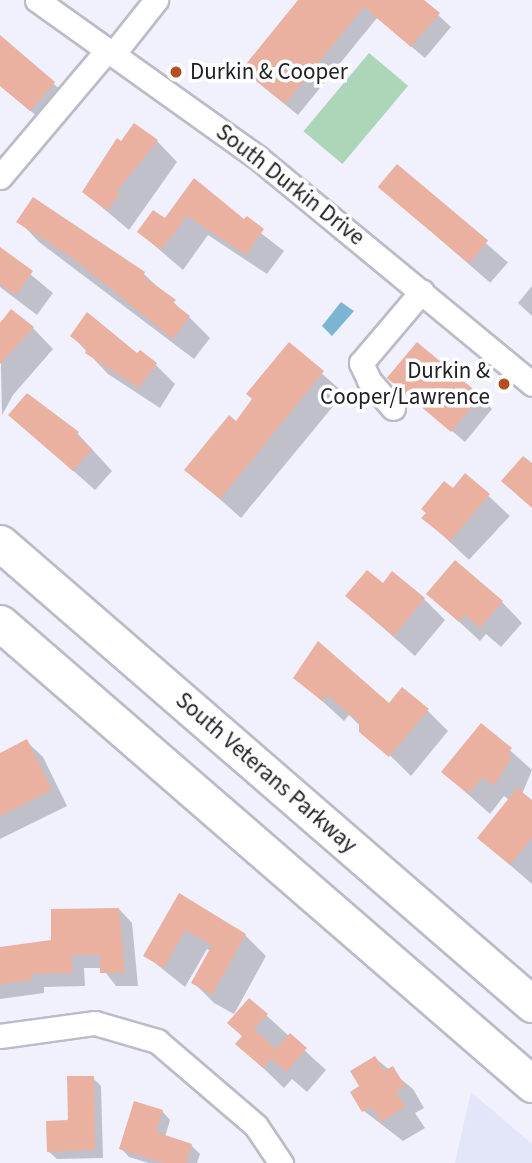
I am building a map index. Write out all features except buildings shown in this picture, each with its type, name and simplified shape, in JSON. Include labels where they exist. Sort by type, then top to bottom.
[{"type":"highway","name":"South Veterans Parkway","points":[[0,543],[532,1004]]},
{"type":"highway","points":[[0,623],[532,1084]]},
{"type":"highway","points":[[397,968],[465,1005],[532,1060]]},
{"type":"street","name":"South Durkin Drive","points":[[37,0],[257,157],[532,383]]},
{"type":"street","points":[[0,177],[156,0]]},
{"type":"street","points":[[393,408],[369,380],[361,363],[422,291]]},
{"type":"street","points":[[0,1036],[95,1023],[157,1041],[256,1126],[281,1163]]},
{"type":"shaded area","points":[[471,1092],[532,1144],[532,1163],[455,1163]]},
{"type":"green space","points":[[369,53],[408,86],[343,164],[303,131]]},
{"type":"water","points":[[341,302],[354,311],[332,336],[322,326]]},
{"type":"place","name":"Durkin & Cooper","points":[[176,72]]},
{"type":"place","name":"Durkin & Cooper/Lawrence","points":[[504,384]]}]
